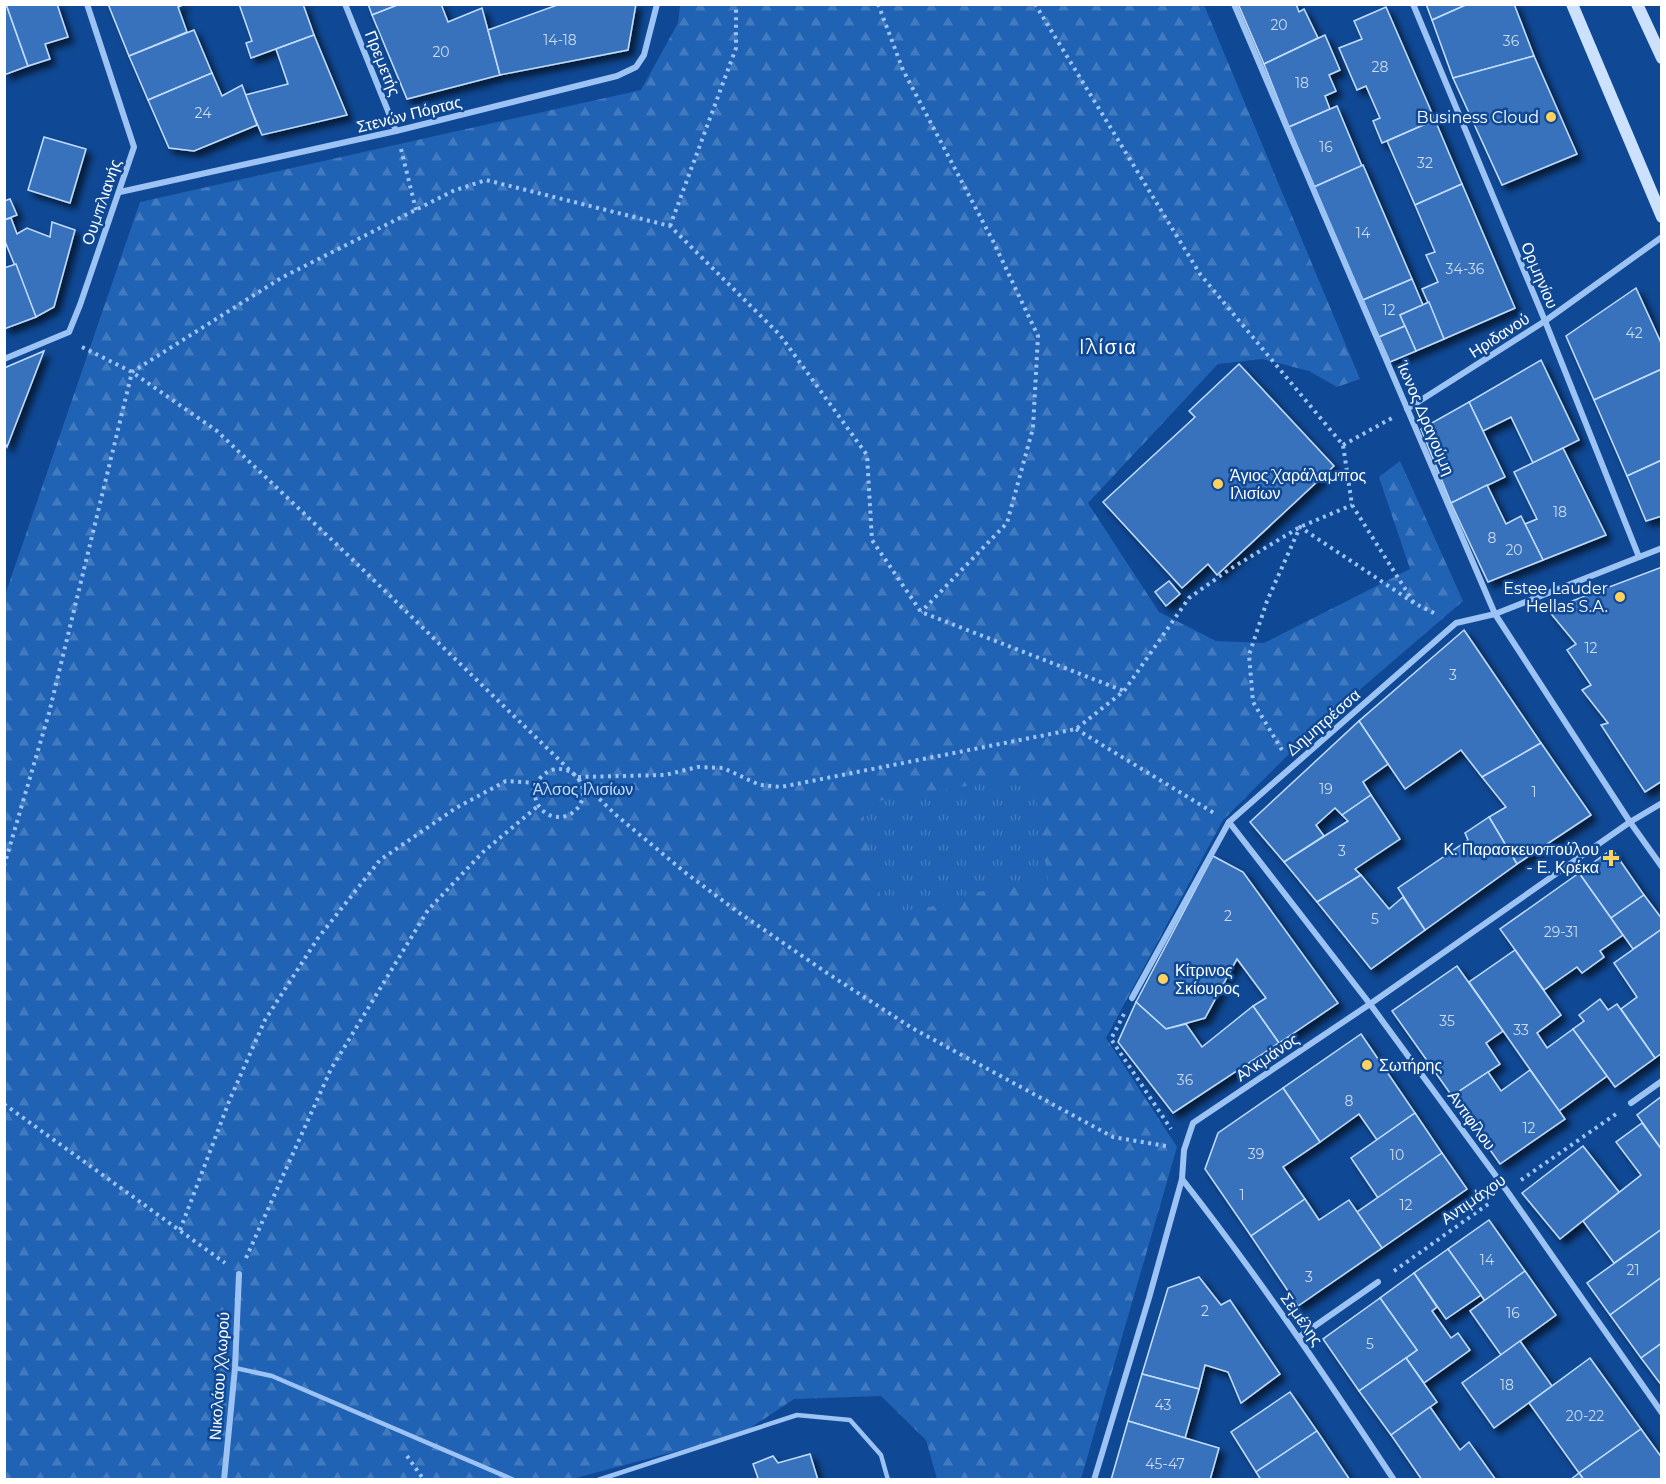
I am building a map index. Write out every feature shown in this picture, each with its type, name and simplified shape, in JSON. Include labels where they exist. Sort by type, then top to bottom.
[{"type":"main road","points":[[1572,4],[1662,218]]},
{"type":"main road","points":[[1637,4],[1662,58]]},
{"type":"street","name":"Ουμπλιανής","points":[[59,336],[69,332],[80,305],[134,147],[87,4]]},
{"type":"street","name":"Πρεμετής","points":[[345,4],[396,131]]},
{"type":"street","name":"Στενών Πόρτας","points":[[120,192],[396,131],[617,76],[636,67],[644,55],[657,4]]},
{"type":"street","name":"Ίωνος Δραγούμη","points":[[1234,4],[1495,614],[1630,822],[1662,867]]},
{"type":"street","name":"Ορμηνίου","points":[[1413,4],[1545,321],[1639,557]]},
{"type":"street","name":"Ηριδανού","points":[[1407,409],[1545,321],[1662,237]]},
{"type":"street","points":[[4,359],[59,336]]},
{"type":"street","name":"Δημητρέσσα","points":[[1132,998],[1229,822],[1456,623],[1495,614],[1662,548]]},
{"type":"street","name":"Αλκμάνος","points":[[1094,1479],[1149,1298],[1182,1179],[1184,1150],[1193,1123],[1370,1004],[1630,822],[1662,803]]},
{"type":"street","name":"Αντιφίλου","points":[[1229,822],[1370,1004],[1507,1191],[1662,1413]]},
{"type":"street","points":[[1631,1103],[1662,1082]]},
{"type":"street","name":"Σεμέλης","points":[[1182,1179],[1299,1337],[1394,1479]]},
{"type":"street","name":"Νικολάου Χλωρού","points":[[224,1479],[235,1368],[239,1274]]},
{"type":"street","points":[[1299,1337],[1378,1282]]},
{"type":"lane","points":[[235,1368],[272,1376],[514,1479]]},
{"type":"lane","points":[[598,1479],[797,1415],[850,1420],[881,1455],[888,1479]]},
{"type":"path","points":[[670,226],[736,48],[736,4]]},
{"type":"path","points":[[878,4],[903,70],[993,241],[1038,336],[1033,428],[1007,523],[921,612]]},
{"type":"path","points":[[1035,4],[1200,274],[1343,445],[1352,505],[1414,603]]},
{"type":"path","points":[[400,146],[416,210]]},
{"type":"path","points":[[4,866],[49,713],[132,372],[280,278],[453,191],[486,180],[670,226],[780,335],[867,455],[872,540],[921,612],[1124,691]]},
{"type":"path","points":[[59,336],[132,372],[217,431],[616,815],[687,874],[827,973],[912,1028],[1113,1137],[1184,1150]]},
{"type":"path","points":[[1343,445],[1407,409]]},
{"type":"path","points":[[577,777],[583,792],[579,807],[566,817],[543,813],[538,806],[535,791],[537,783],[547,772],[555,769],[577,777],[665,775],[698,767],[723,768],[760,785],[781,787],[1076,729],[1124,691],[1190,598],[1230,569],[1300,527],[1352,505]]},
{"type":"path","points":[[1300,527],[1414,603],[1456,623]]},
{"type":"path","points":[[1293,767],[1253,702],[1249,655],[1268,601],[1300,527]]},
{"type":"path","points":[[1076,729],[1229,822]]},
{"type":"path","points":[[180,1230],[230,1099],[265,1020],[318,938],[380,860],[456,808],[506,781],[537,783]]},
{"type":"path","points":[[4,1104],[239,1274],[331,1069],[428,910],[483,852],[538,806]]},
{"type":"path","points":[[1132,998],[1111,1039],[1184,1150]]},
{"type":"path","name":"Αντιμάχου","points":[[1378,1282],[1631,1103]]},
{"type":"green space","name":"Άλσος Ιλισίων","points":[[680,5],[1204,5],[1360,379],[1337,387],[1309,371],[1262,359],[1218,364],[1088,503],[1159,612],[1216,641],[1264,643],[1410,569],[1379,477],[1400,461],[1463,601],[1314,729],[1223,820],[1106,1038],[1177,1147],[1081,1479],[937,1479],[926,1440],[881,1396],[794,1399],[741,1434],[572,1479],[5,1480],[5,595],[140,202],[641,90],[678,23]]},
{"type":"green space","points":[[1033,775],[1048,881],[971,893],[972,900],[884,914],[861,804]]},
{"type":"building","points":[[4,4],[6,4],[28,66],[4,75]]},
{"type":"building","points":[[6,4],[57,4],[68,37],[45,44],[50,59],[28,66]]},
{"type":"building","points":[[108,4],[185,4],[178,7],[187,32],[129,56]]},
{"type":"building","points":[[239,4],[303,4],[314,35],[251,58],[246,43],[252,41]]},
{"type":"building","points":[[368,4],[400,4],[372,15]]},
{"type":"building","points":[[400,4],[441,4],[448,22],[482,8],[500,75],[407,99],[372,15]]},
{"type":"building","points":[[560,4],[636,4],[628,50],[500,75],[488,30]]},
{"type":"building","points":[[1242,4],[1296,4],[1299,12],[1304,9],[1318,38],[1264,64],[1239,6]]},
{"type":"building","points":[[1426,4],[1468,4],[1432,20]]},
{"type":"building","points":[[1468,4],[1514,4],[1534,56],[1453,78],[1432,20]]},
{"type":"building","points":[[1386,7],[1435,120],[1382,143],[1373,121],[1380,118],[1366,86],[1357,90],[1339,48],[1362,39],[1354,21]]},
{"type":"building","points":[[194,30],[212,73],[148,100],[129,56]]},
{"type":"building","points":[[314,35],[347,115],[262,135],[245,95],[288,84],[276,49]]},
{"type":"building","points":[[1325,35],[1340,70],[1329,75],[1336,91],[1325,96],[1330,109],[1289,127],[1264,64]]},
{"type":"building","points":[[1534,56],[1577,154],[1502,185],[1453,78]]},
{"type":"building","points":[[212,73],[222,96],[242,85],[257,125],[194,151],[169,148],[148,100]]},
{"type":"building","points":[[1337,106],[1362,166],[1314,187],[1289,127]]},
{"type":"building","points":[[1435,120],[1462,184],[1415,205],[1387,141]]},
{"type":"building","points":[[44,137],[86,149],[70,203],[28,190]]},
{"type":"building","points":[[1363,165],[1412,279],[1363,300],[1314,187]]},
{"type":"building","points":[[1462,184],[1515,308],[1444,339],[1422,289],[1438,282],[1426,255],[1435,252],[1415,205]]},
{"type":"building","points":[[10,199],[17,215],[4,220],[4,201]]},
{"type":"building","points":[[11,218],[17,234],[27,228],[50,237],[52,222],[75,230],[54,307],[36,317],[4,239],[4,220]]},
{"type":"building","points":[[16,264],[36,317],[4,329],[4,268]]},
{"type":"building","points":[[1412,279],[1423,305],[1400,315],[1405,326],[1379,337],[1363,300]]},
{"type":"building","points":[[1636,288],[1662,345],[1662,369],[1594,400],[1566,336]]},
{"type":"building","points":[[1429,302],[1444,339],[1416,351],[1400,315]]},
{"type":"building","points":[[1405,326],[1416,351],[1390,362],[1379,337]]},
{"type":"building","points":[[44,351],[7,447],[4,441],[4,368]]},
{"type":"building","points":[[1541,360],[1579,440],[1533,463],[1511,417],[1483,431],[1469,402]]},
{"type":"building","name":"Άγιος Χαράλαμπος Ιλισίων","points":[[1239,364],[1334,466],[1217,575],[1208,564],[1182,588],[1103,502],[1195,417],[1189,411]]},
{"type":"building","points":[[1662,369],[1662,460],[1627,476],[1594,400]]},
{"type":"building","points":[[1469,402],[1505,477],[1451,503],[1421,429]]},
{"type":"building","points":[[1563,448],[1606,535],[1543,560],[1525,524],[1537,519],[1514,472]]},
{"type":"building","points":[[1662,460],[1662,516],[1646,521],[1627,476]]},
{"type":"building","points":[[1487,485],[1506,524],[1521,516],[1543,560],[1488,582],[1451,503]]},
{"type":"building","points":[[1662,567],[1662,781],[1645,792],[1601,725],[1608,723],[1582,690],[1591,685],[1567,650],[1576,644],[1548,610]]},
{"type":"building","points":[[1169,581],[1180,594],[1166,606],[1155,592]]},
{"type":"building","points":[[1464,630],[1541,743],[1482,777],[1461,750],[1405,789],[1359,721]]},
{"type":"building","points":[[1359,721],[1388,764],[1363,782],[1371,795],[1342,815],[1335,808],[1316,825],[1324,836],[1284,862],[1250,822]]},
{"type":"building","points":[[1541,743],[1591,815],[1517,864],[1489,817],[1506,807],[1482,777]]},
{"type":"building","points":[[1371,795],[1400,839],[1355,869],[1361,875],[1317,902],[1284,862],[1348,821],[1342,815]]},
{"type":"building","points":[[1489,817],[1517,864],[1425,930],[1398,888],[1468,840],[1465,833]]},
{"type":"building","points":[[1612,849],[1644,895],[1611,918],[1579,873]]},
{"type":"building","points":[[1213,856],[1243,872],[1338,1003],[1279,1043],[1253,1006],[1266,998],[1237,959],[1205,1018],[1166,1029],[1136,1002]]},
{"type":"building","points":[[1579,873],[1623,935],[1600,951],[1604,957],[1582,973],[1577,967],[1544,990],[1500,929]]},
{"type":"building","points":[[1361,875],[1389,909],[1403,897],[1425,930],[1371,969],[1317,902]]},
{"type":"building","points":[[1644,895],[1662,919],[1662,929],[1633,949],[1611,918]]},
{"type":"building","points":[[1662,929],[1662,1053],[1655,1058],[1621,1009],[1637,997],[1614,963]]},
{"type":"building","points":[[1515,950],[1561,1015],[1537,1033],[1547,1048],[1573,1029],[1607,1076],[1559,1111],[1469,982]]},
{"type":"building","points":[[1457,966],[1503,1031],[1486,1043],[1500,1064],[1452,1096],[1392,1011]]},
{"type":"building","points":[[1600,999],[1608,1010],[1617,1004],[1655,1058],[1615,1087],[1573,1029],[1584,1021],[1579,1015]]},
{"type":"building","points":[[1136,1002],[1166,1029],[1186,1024],[1202,1047],[1253,1006],[1279,1043],[1173,1113],[1118,1042]]},
{"type":"building","points":[[1361,1034],[1415,1113],[1377,1140],[1359,1114],[1320,1142],[1283,1088]]},
{"type":"building","points":[[1530,1070],[1565,1119],[1500,1164],[1452,1096],[1488,1072],[1501,1091]]},
{"type":"building","points":[[1283,1088],[1320,1142],[1283,1167],[1305,1199],[1251,1236],[1205,1169],[1218,1133]]},
{"type":"building","points":[[1662,1096],[1662,1150],[1637,1115]]},
{"type":"building","points":[[1415,1113],[1442,1153],[1378,1198],[1351,1158]]},
{"type":"building","points":[[1642,1123],[1662,1150],[1662,1229],[1614,1263],[1583,1221],[1641,1175],[1616,1142]]},
{"type":"building","points":[[1583,1146],[1619,1192],[1560,1239],[1522,1193]]},
{"type":"building","points":[[1442,1153],[1467,1189],[1382,1248],[1357,1212]]},
{"type":"building","points":[[1305,1199],[1319,1220],[1349,1200],[1382,1248],[1298,1306],[1251,1236]]},
{"type":"building","points":[[1489,1220],[1525,1271],[1485,1301],[1448,1249]]},
{"type":"building","points":[[1662,1229],[1662,1277],[1610,1315],[1587,1283]]},
{"type":"building","points":[[1448,1249],[1481,1295],[1446,1319],[1414,1273]]},
{"type":"building","points":[[1525,1271],[1556,1315],[1501,1355],[1470,1311]]},
{"type":"building","points":[[1414,1273],[1437,1307],[1432,1311],[1451,1338],[1458,1333],[1470,1350],[1424,1383],[1406,1358],[1417,1350],[1380,1298]]},
{"type":"building","points":[[1199,1277],[1221,1305],[1230,1300],[1280,1374],[1241,1403],[1228,1372],[1205,1365],[1199,1389],[1142,1374],[1168,1288]]},
{"type":"building","points":[[1662,1277],[1662,1343],[1641,1358],[1610,1315]]},
{"type":"building","points":[[1380,1298],[1417,1350],[1359,1391],[1323,1339]]},
{"type":"building","points":[[1520,1341],[1552,1386],[1494,1428],[1462,1383]]},
{"type":"building","points":[[1662,1343],[1662,1386],[1641,1358]]},
{"type":"building","points":[[1406,1358],[1437,1402],[1391,1435],[1359,1391]]},
{"type":"building","points":[[1590,1358],[1641,1429],[1579,1473],[1529,1403]]},
{"type":"building","points":[[1142,1374],[1199,1389],[1185,1438],[1128,1421]]},
{"type":"building","points":[[1290,1392],[1317,1431],[1256,1472],[1231,1432]]},
{"type":"building","points":[[1430,1407],[1460,1450],[1469,1442],[1496,1480],[1422,1480],[1391,1435]]},
{"type":"building","points":[[1128,1421],[1219,1448],[1210,1480],[1111,1480]]},
{"type":"building","points":[[1641,1429],[1662,1458],[1662,1480],[1584,1480],[1579,1473]]},
{"type":"building","points":[[1317,1431],[1350,1480],[1261,1480],[1256,1472]]},
{"type":"building","points":[[810,1454],[818,1480],[753,1480],[758,1478],[753,1464],[773,1456],[778,1463]]},
{"type":"building","points":[[1579,1473],[1584,1480],[1570,1480]]},
{"type":"place","name":"Business Cloud","points":[[1551,117]]},
{"type":"place","name":"Άγιος Χαράλαμπος Ιλισίων","points":[[1218,484]]},
{"type":"place","name":"Estee Lauder Hellas S.A.","points":[[1620,597]]},
{"type":"place","name":"Κ. Παρασκευοπούλου - Ε. Κρέκα","points":[[1611,858]]},
{"type":"place","name":"Κίτρινος Σκίουρος","points":[[1163,979]]},
{"type":"place","name":"Σωτήρης","points":[[1367,1065]]},
{"type":"district","name":"Iλίσια","points":[[1108,347]]}]
